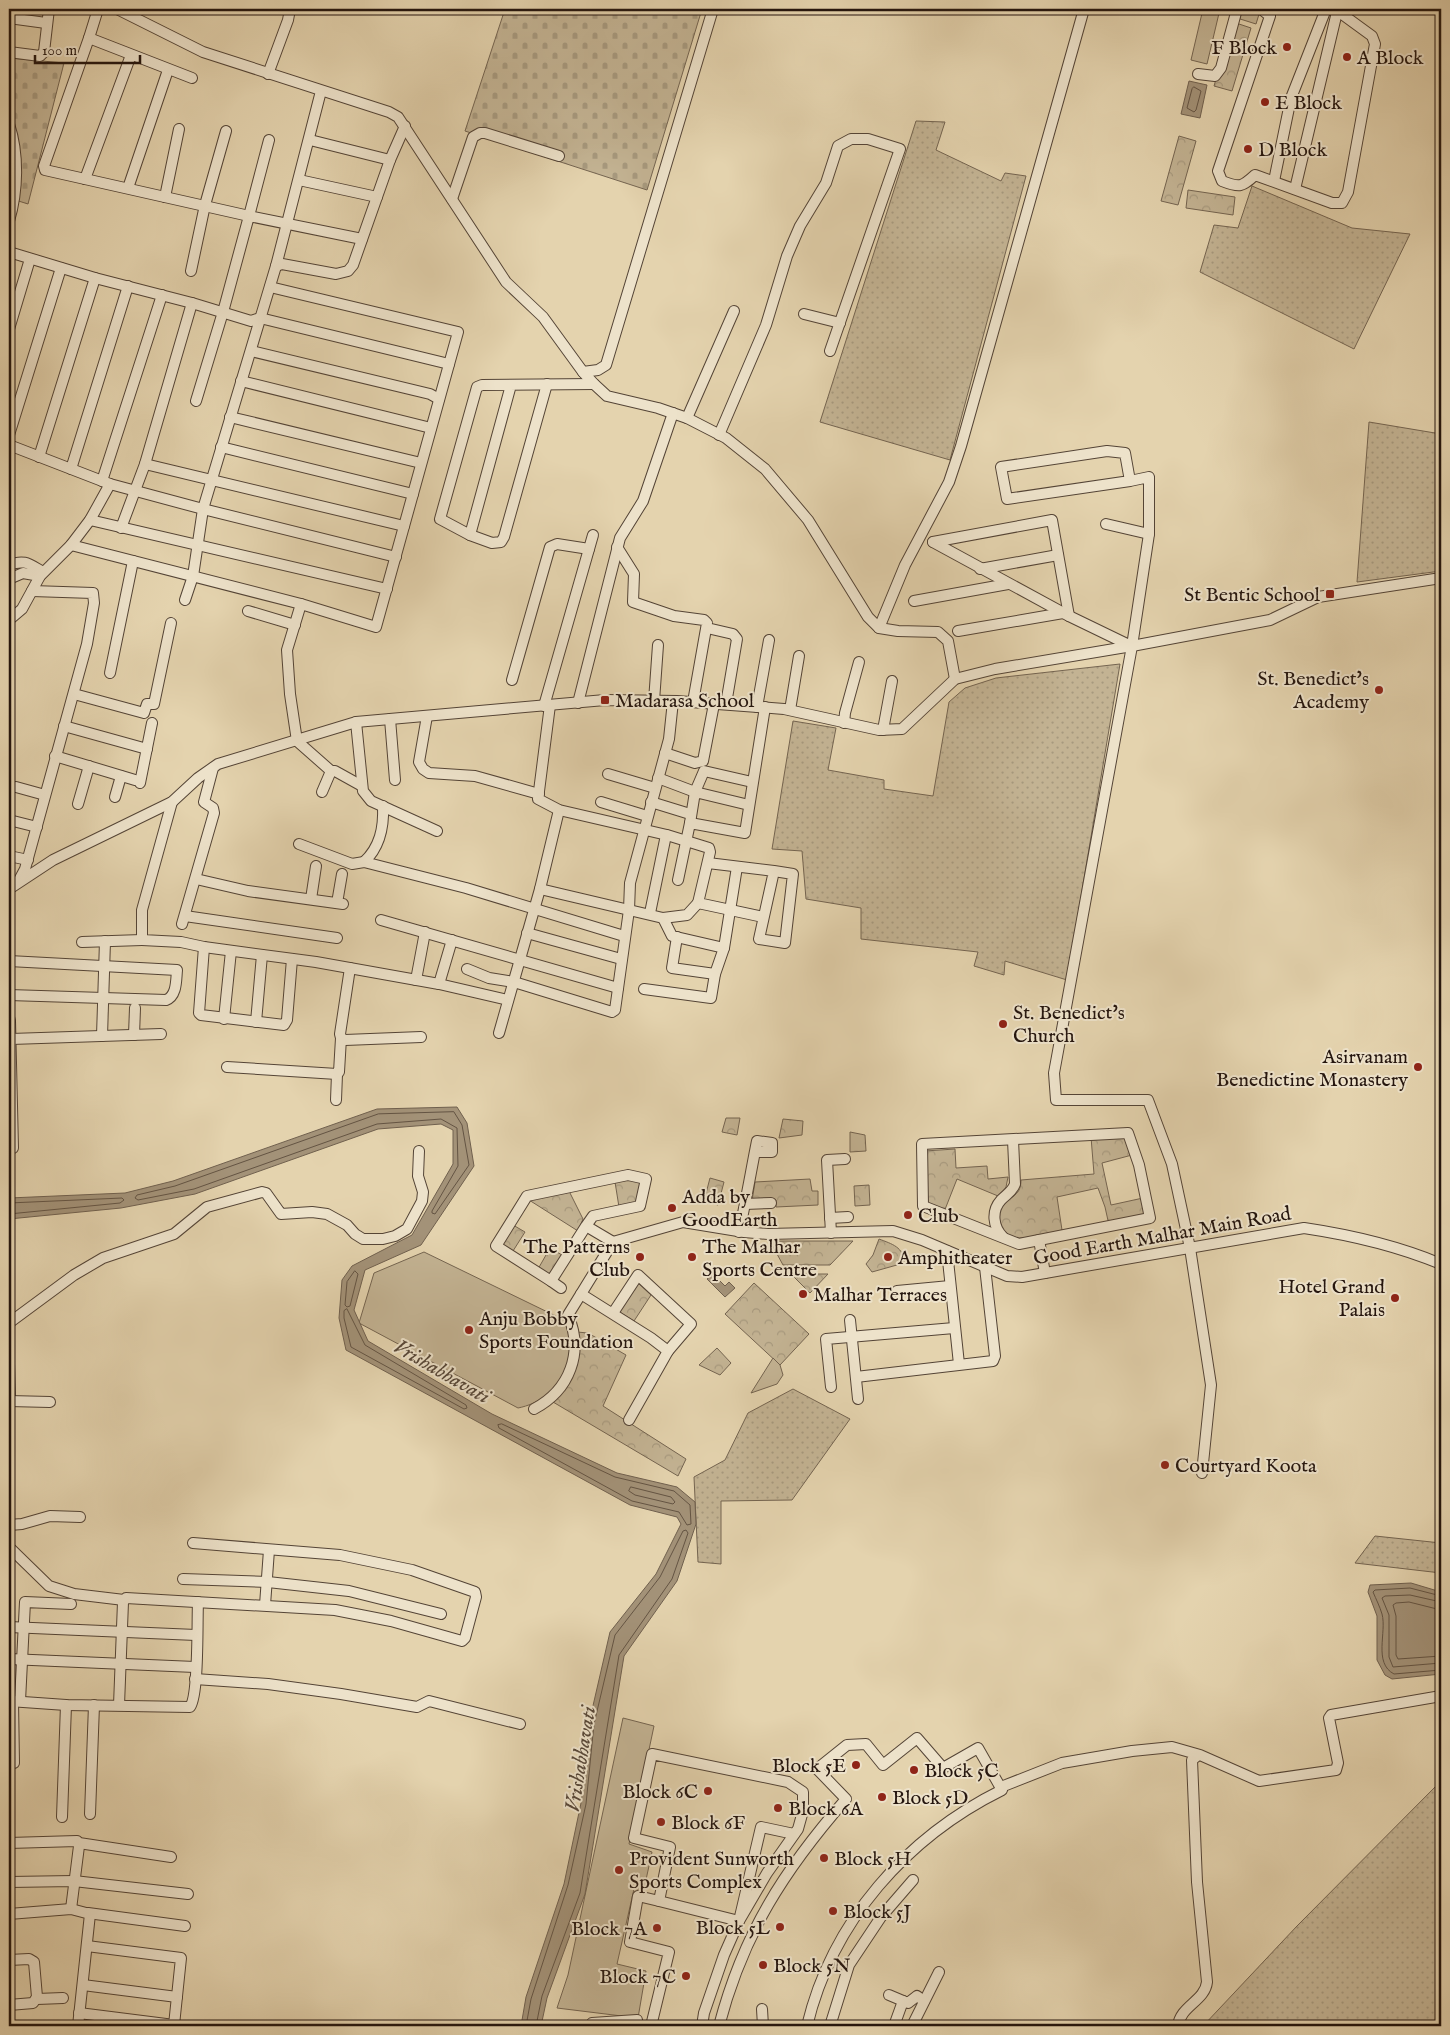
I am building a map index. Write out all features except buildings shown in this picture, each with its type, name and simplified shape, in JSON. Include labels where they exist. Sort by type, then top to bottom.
[{"type":"street","points":[[9,52],[40,56],[44,52],[49,9]]},
{"type":"street","points":[[98,9],[44,166],[45,170],[249,216],[362,239]]},
{"type":"street","points":[[117,9],[203,52],[389,112],[398,117],[506,282],[543,317],[594,384],[607,396],[658,408],[687,418],[719,434],[765,470],[808,520],[868,618],[880,628],[898,632],[938,632],[948,641],[955,679]]},
{"type":"street","points":[[268,74],[288,20],[290,9]]},
{"type":"street","points":[[583,372],[598,370],[606,365],[713,9]]},
{"type":"street","points":[[880,628],[905,565],[949,482],[961,446],[1084,9]]},
{"type":"street","points":[[1198,74],[1214,76],[1221,68],[1237,9]]},
{"type":"street","points":[[1261,9],[1270,16],[1218,171],[1222,181],[1236,187],[1244,185],[1256,174],[1274,181],[1295,189],[1332,203],[1342,203],[1348,192],[1375,44],[1372,36],[1336,10],[1295,189]]},
{"type":"street","points":[[1274,181],[1291,98],[1326,9]]},
{"type":"street","points":[[9,18],[46,23]]},
{"type":"street","points":[[89,38],[192,78]]},
{"type":"street","points":[[85,179],[131,55]]},
{"type":"street","points":[[1308,55],[1326,59]]},
{"type":"street","points":[[128,188],[168,70]]},
{"type":"street","points":[[185,600],[193,576],[202,509],[288,224],[321,91]]},
{"type":"street","points":[[9,124],[14,146],[16,180],[9,221]]},
{"type":"street","points":[[276,266],[282,264],[343,274],[353,265],[390,160],[405,126]]},
{"type":"street","points":[[164,196],[179,130]]},
{"type":"street","points":[[191,271],[205,205],[226,131]]},
{"type":"street","points":[[452,199],[473,137],[476,134],[485,133],[559,156]]},
{"type":"street","points":[[719,434],[766,325],[787,256],[800,226],[826,183],[838,146],[851,139],[868,140],[900,150],[830,351]]},
{"type":"street","points":[[196,402],[223,312],[269,140]]},
{"type":"street","points":[[310,140],[390,160]]},
{"type":"street","points":[[299,180],[377,197]]},
{"type":"street","points":[[9,252],[251,321],[260,318],[449,364]]},
{"type":"street","points":[[9,329],[30,258]]},
{"type":"street","points":[[9,435],[61,268]]},
{"type":"street","points":[[39,457],[95,278]]},
{"type":"street","points":[[71,469],[128,286]]},
{"type":"street","points":[[71,545],[301,604],[376,627],[458,332],[270,287]]},
{"type":"street","points":[[9,620],[22,609],[42,574],[71,545],[90,520],[106,482],[162,295]]},
{"type":"street","points":[[121,528],[145,464],[192,303]]},
{"type":"street","points":[[687,418],[734,311]]},
{"type":"street","points":[[804,314],[840,323]]},
{"type":"street","points":[[250,351],[430,394],[439,399]]},
{"type":"street","points":[[241,381],[431,428]]},
{"type":"street","points":[[547,384],[501,542],[492,543],[470,535],[440,520],[476,389],[482,385],[547,384],[594,384]]},
{"type":"street","points":[[470,535],[511,385]]},
{"type":"street","points":[[578,703],[617,546],[621,536],[642,503],[673,414]]},
{"type":"street","points":[[230,417],[422,463]]},
{"type":"street","points":[[9,444],[106,482],[202,509],[396,557]]},
{"type":"street","points":[[221,447],[413,494]]},
{"type":"street","points":[[1130,481],[1125,453],[1107,451],[1002,467],[1007,499],[1130,481],[1150,477],[1149,534],[1132,646],[1054,1073],[1056,1100],[1148,1100],[1172,1164],[1190,1248],[1211,1385],[1202,1473]]},
{"type":"street","points":[[145,464],[404,526]]},
{"type":"street","points":[[90,520],[387,589]]},
{"type":"street","points":[[1066,615],[1052,520],[933,542],[1066,615],[1132,646]]},
{"type":"street","points":[[1106,524],[1149,534]]},
{"type":"street","points":[[540,889],[629,910],[650,913],[663,918],[687,915],[698,903],[710,852],[709,848],[666,835],[559,810],[538,799],[547,706],[593,535]]},
{"type":"street","points":[[512,680],[550,547],[557,544],[589,549]]},
{"type":"street","points":[[617,546],[634,574],[633,602],[674,616],[704,620],[707,623],[693,702]]},
{"type":"street","points":[[980,569],[1058,555]]},
{"type":"street","points":[[9,565],[19,561],[26,562],[42,574]]},
{"type":"street","points":[[110,673],[133,561]]},
{"type":"street","points":[[9,579],[23,573],[42,574]]},
{"type":"street","points":[[9,889],[53,860],[172,802],[198,778],[218,764],[356,722],[605,700],[673,701],[761,707],[790,710],[883,730],[902,729],[955,679],[995,669],[1270,620],[1318,597],[1441,578]]},
{"type":"street","points":[[914,601],[1008,584]]},
{"type":"street","points":[[18,883],[26,869],[74,694],[87,644],[94,603],[93,593],[32,591]]},
{"type":"street","points":[[301,604],[287,650],[290,694],[297,741],[331,771],[336,771],[362,786]]},
{"type":"street","points":[[248,611],[294,625]]},
{"type":"street","points":[[958,631],[1066,615]]},
{"type":"street","points":[[74,694],[144,712],[147,704],[154,704],[171,623]]},
{"type":"street","points":[[707,628],[733,634],[737,639],[726,704]]},
{"type":"street","points":[[651,802],[690,818],[745,832],[769,640]]},
{"type":"street","points":[[654,701],[658,645]]},
{"type":"street","points":[[790,710],[799,656]]},
{"type":"street","points":[[844,723],[859,662]]},
{"type":"street","points":[[883,730],[892,680]]},
{"type":"street","points":[[467,969],[489,978],[514,982],[612,1012],[615,1010],[629,910],[630,883],[669,739],[673,701]]},
{"type":"street","points":[[665,753],[695,763],[704,761],[714,704]]},
{"type":"street","points":[[427,716],[420,762],[423,769],[429,773],[475,776],[539,794]]},
{"type":"street","points":[[390,720],[395,780]]},
{"type":"street","points":[[356,722],[363,791],[371,801],[437,831]]},
{"type":"street","points":[[56,756],[137,782],[147,749],[152,723]]},
{"type":"street","points":[[64,726],[147,749]]},
{"type":"street","points":[[78,804],[90,766]]},
{"type":"street","points":[[213,768],[204,802],[213,808],[214,813],[184,920],[337,938]]},
{"type":"street","points":[[322,792],[331,771]]},
{"type":"street","points":[[678,880],[695,792],[704,771],[752,782]]},
{"type":"street","points":[[608,774],[657,783],[749,806]]},
{"type":"street","points":[[115,797],[121,776]]},
{"type":"street","points":[[16,787],[45,795]]},
{"type":"street","points":[[142,940],[142,910],[172,802]]},
{"type":"street","points":[[601,802],[647,816]]},
{"type":"street","points":[[364,862],[374,853],[384,823],[383,806]]},
{"type":"street","points":[[499,1033],[540,889],[559,810]]},
{"type":"street","points":[[9,820],[37,827]]},
{"type":"street","points":[[650,913],[666,835]]},
{"type":"street","points":[[299,844],[352,864],[364,862],[466,888],[624,936]]},
{"type":"street","points":[[9,856],[28,860]]},
{"type":"street","points":[[708,863],[774,871],[793,874],[785,943],[758,939],[774,871]]},
{"type":"street","points":[[311,900],[316,866]]},
{"type":"street","points":[[644,989],[709,999],[724,948],[737,867]]},
{"type":"street","points":[[196,879],[248,891],[340,903],[342,874]]},
{"type":"street","points":[[698,903],[763,917]]},
{"type":"street","points":[[663,918],[671,934],[677,937],[724,948]]},
{"type":"street","points":[[381,920],[519,958],[618,988]]},
{"type":"street","points":[[416,980],[425,932]]},
{"type":"street","points":[[528,933],[621,960]]},
{"type":"street","points":[[677,937],[672,968],[716,974]]},
{"type":"street","points":[[82,942],[142,940],[181,942],[204,948],[262,954],[350,968],[439,984],[508,1000]]},
{"type":"street","points":[[439,984],[452,940]]},
{"type":"street","points":[[102,1036],[105,941]]},
{"type":"street","points":[[204,948],[199,1013],[224,1019],[281,1026],[286,1023],[292,959]]},
{"type":"street","points":[[224,1019],[231,951]]},
{"type":"street","points":[[256,1022],[262,954]]},
{"type":"street","points":[[9,961],[178,970],[174,992],[170,999],[104,999],[9,995]]},
{"type":"street","points":[[336,1100],[337,1074],[340,1072],[340,1034],[350,968]]},
{"type":"street","points":[[134,1035],[135,1008]]},
{"type":"street","points":[[9,1017],[13,1148]]},
{"type":"street","points":[[11,1039],[160,1034]]},
{"type":"street","points":[[341,1038],[345,1040],[421,1037]]},
{"type":"street","points":[[227,1067],[337,1074]]},
{"type":"street","points":[[1128,1133],[1139,1165],[1150,1218],[1018,1244],[1004,1238],[924,1206],[922,1144],[1128,1133]]},
{"type":"street","points":[[1004,1238],[998,1231],[994,1218],[999,1203],[1015,1184],[1013,1140]]},
{"type":"street","points":[[9,1323],[74,1275],[103,1258],[174,1234],[205,1208],[262,1192],[266,1193],[281,1214],[312,1212],[327,1214],[347,1225],[355,1234],[363,1239],[383,1239],[395,1236],[407,1229],[422,1201],[423,1192],[418,1176],[419,1151]]},
{"type":"street","points":[[739,1232],[755,1152]]},
{"type":"street","points":[[831,1234],[827,1160],[844,1159]]},
{"type":"street","points":[[551,1280],[593,1216],[640,1206],[646,1179],[628,1175],[527,1196],[496,1246],[561,1288]]},
{"type":"street","points":[[745,1204],[771,1203]]},
{"type":"street","points":[[830,1218],[848,1217]]},
{"type":"street","name":"Good Earth Malhar Main Road","points":[[613,1242],[683,1222],[739,1232],[768,1234],[831,1234],[893,1230],[1007,1276],[1022,1277],[1304,1228],[1331,1232],[1380,1244],[1441,1264]]},
{"type":"street","points":[[534,1409],[555,1395],[569,1375],[574,1360],[575,1344],[574,1329],[568,1315],[613,1242],[586,1226]]},
{"type":"street","points":[[1039,1240],[1045,1273]]},
{"type":"street","points":[[947,1251],[958,1364]]},
{"type":"street","points":[[856,1377],[991,1361],[995,1358],[985,1267]]},
{"type":"street","points":[[613,1313],[638,1275],[691,1324],[668,1352],[630,1420]]},
{"type":"street","points":[[897,1291],[950,1286]]},
{"type":"street","points":[[581,1294],[651,1338],[668,1352]]},
{"type":"street","points":[[850,1320],[858,1399]]},
{"type":"street","points":[[831,1387],[826,1340],[954,1328]]},
{"type":"street","points":[[9,1364],[10,1401],[50,1402]]},
{"type":"street","points":[[9,1525],[22,1524],[50,1516],[80,1517]]},
{"type":"street","points":[[9,1546],[50,1586],[74,1594],[124,1600],[164,1599],[336,1610],[391,1621],[462,1641],[465,1638],[476,1597],[475,1592],[412,1570],[340,1555],[193,1543]]},
{"type":"street","points":[[265,1605],[269,1550]]},
{"type":"street","points":[[183,1578],[268,1582],[355,1592],[441,1614]]},
{"type":"street","points":[[119,1705],[124,1600]]},
{"type":"street","points":[[14,1763],[14,1701],[22,1660],[25,1602],[71,1604]]},
{"type":"street","points":[[14,1701],[66,1705],[190,1707],[193,1703],[195,1680],[198,1602]]},
{"type":"street","points":[[9,1627],[196,1635]]},
{"type":"street","points":[[9,1659],[195,1667]]},
{"type":"street","points":[[195,1680],[268,1684],[417,1707],[431,1701],[520,1724]]},
{"type":"street","points":[[807,2026],[820,1986],[835,1952],[854,1919],[876,1889],[902,1860],[932,1833],[964,1810],[1002,1790],[1001,1787],[1062,1763],[1132,1751],[1172,1747],[1186,1750],[1197,1756],[1200,1755],[1259,1781],[1336,1770],[1338,1763],[1329,1718],[1332,1715],[1441,1696]]},
{"type":"street","points":[[62,1817],[66,1705]]},
{"type":"street","points":[[90,1814],[94,1705]]},
{"type":"street","points":[[719,2026],[738,1967],[773,1895],[804,1848],[846,1799],[817,1769],[847,1745],[866,1744],[883,1765],[917,1738],[943,1768],[978,1748],[1001,1787]]},
{"type":"street","points":[[659,1901],[670,1847],[634,1838],[652,1754],[788,1782],[803,1792],[803,1811],[798,1829],[767,1873],[739,1922],[724,1955],[702,2026]]},
{"type":"street","points":[[1178,2026],[1184,2010],[1206,1990],[1207,1982],[1197,1873],[1192,1760],[1197,1756]]},
{"type":"street","points":[[739,1922],[761,1827],[794,1834]]},
{"type":"street","points":[[9,1843],[76,1841],[171,1857]]},
{"type":"street","points":[[71,1909],[79,1843]]},
{"type":"street","points":[[830,2026],[850,1965],[881,1917],[913,1880]]},
{"type":"street","points":[[9,1882],[74,1881],[188,1894]]},
{"type":"street","points":[[651,2026],[669,1952],[630,1942],[638,1896],[739,1922]]},
{"type":"street","points":[[9,1914],[71,1909],[185,1926]]},
{"type":"street","points":[[78,2026],[90,1914],[88,1913]]},
{"type":"street","points":[[79,2013],[174,2024],[177,1997],[181,1958],[86,1946]]},
{"type":"street","points":[[9,1960],[29,1959],[34,1962],[37,1999]]},
{"type":"street","points":[[912,2026],[940,1972]]},
{"type":"street","points":[[83,1986],[177,1997]]},
{"type":"street","points":[[889,1995],[908,2003],[917,1996],[924,2000]]},
{"type":"street","points":[[9,2005],[33,2003],[37,1999],[63,1998]]},
{"type":"street","points":[[894,2026],[903,2001]]},
{"type":"street","points":[[762,2009],[763,2026]]},
{"type":"street","points":[[592,2026],[592,2023],[637,2020],[638,2026]]},
{"type":"green space","points":[[505,9],[702,9],[647,190],[465,131]]},
{"type":"green space","points":[[1203,9],[1220,9],[1207,64],[1191,60]]},
{"type":"green space","points":[[1240,9],[1260,11],[1256,24],[1237,18]]},
{"type":"green space","points":[[1233,22],[1251,28],[1232,91],[1214,86]]},
{"type":"green space","points":[[9,58],[64,63],[28,204],[9,198]]},
{"type":"green space","points":[[916,121],[945,122],[936,150],[1001,181],[1005,173],[1026,176],[950,460],[820,422]]},
{"type":"green space","points":[[1179,136],[1196,141],[1178,205],[1161,201]]},
{"type":"green space","points":[[1252,186],[1352,228],[1410,234],[1354,349],[1200,272],[1214,225],[1238,228]]},
{"type":"green space","points":[[1188,190],[1235,197],[1233,215],[1186,208]]},
{"type":"green space","points":[[1369,422],[1441,434],[1441,571],[1357,582]]},
{"type":"green space","points":[[1120,664],[1067,980],[1005,961],[1004,975],[974,966],[978,952],[861,939],[861,908],[806,899],[802,851],[772,849],[793,721],[836,728],[828,770],[884,780],[884,789],[933,796],[949,702],[965,688],[996,678]]},
{"type":"green space","points":[[726,1118],[740,1118],[737,1135],[722,1132]]},
{"type":"green space","points":[[783,1119],[803,1121],[802,1135],[779,1138]]},
{"type":"green space","points":[[850,1132],[865,1135],[866,1151],[850,1152]]},
{"type":"green space","points":[[1126,1135],[1132,1155],[1102,1163],[1111,1205],[1143,1198],[1147,1217],[1109,1225],[1098,1188],[1057,1197],[1062,1230],[1028,1238],[1020,1238],[1005,1233],[1001,1226],[1000,1210],[1007,1200],[1019,1191],[1021,1180],[1094,1174],[1091,1137]]},
{"type":"green space","points":[[955,1149],[956,1168],[987,1166],[988,1179],[1008,1177],[1006,1187],[998,1196],[957,1179],[944,1212],[927,1206],[925,1151]]},
{"type":"green space","points":[[710,1178],[724,1182],[718,1205],[704,1201]]},
{"type":"green space","points":[[632,1179],[642,1184],[637,1204],[619,1207],[615,1182]]},
{"type":"green space","points":[[810,1179],[812,1191],[818,1191],[818,1205],[776,1207],[776,1200],[752,1201],[755,1182]]},
{"type":"green space","points":[[869,1185],[870,1205],[855,1206],[854,1186]]},
{"type":"green space","points":[[569,1191],[583,1219],[578,1231],[529,1200]]},
{"type":"green space","points":[[513,1225],[525,1232],[513,1251],[501,1244]]},
{"type":"green space","name":"Amphitheater","points":[[879,1239],[900,1250],[904,1263],[872,1272],[866,1264],[873,1255]]},
{"type":"green space","points":[[770,1241],[853,1241],[830,1265],[783,1265]]},
{"type":"green space","points":[[550,1248],[562,1255],[551,1276],[538,1269]]},
{"type":"green space","name":"Anju Bobby Sports Foundation","points":[[424,1252],[564,1320],[569,1334],[570,1349],[563,1375],[555,1387],[545,1396],[518,1408],[359,1323],[374,1273]]},
{"type":"green space","points":[[791,1274],[828,1274],[810,1293]]},
{"type":"green space","points":[[638,1283],[651,1295],[634,1321],[618,1311]]},
{"type":"green space","points":[[754,1283],[809,1334],[780,1365],[725,1314]]},
{"type":"green space","points":[[577,1332],[588,1333],[626,1355],[603,1406],[686,1459],[678,1476],[553,1402],[561,1395],[572,1379],[578,1352]]},
{"type":"green space","points":[[717,1348],[731,1363],[720,1375],[699,1365]]},
{"type":"green space","points":[[773,1358],[780,1365],[783,1375],[777,1384],[751,1393]]},
{"type":"green space","points":[[793,1389],[850,1419],[792,1500],[721,1501],[721,1564],[698,1562],[694,1477],[725,1460],[748,1413]]},
{"type":"green space","points":[[1375,1536],[1441,1543],[1441,1573],[1355,1563]]},
{"type":"green space","name":"Provident Sunworth Sports Complex","points":[[623,1718],[654,1726],[629,1844],[652,1852],[644,1889],[634,1889],[617,1964],[646,1971],[638,2018],[557,2008],[568,1975]]},
{"type":"green space","points":[[1441,1781],[1441,2026],[1203,2026],[1297,1926]]},
{"type":"water","points":[[1189,81],[1207,85],[1200,118],[1181,114]]},
{"type":"water","points":[[457,1107],[467,1123],[474,1166],[421,1245],[365,1270],[354,1310],[368,1341],[492,1414],[617,1473],[677,1487],[695,1502],[696,1524],[677,1581],[624,1656],[585,1894],[547,1998],[541,2026],[521,2026],[526,1997],[564,1884],[581,1803],[589,1723],[610,1632],[656,1574],[681,1524],[677,1517],[630,1505],[346,1350],[339,1318],[342,1280],[352,1266],[412,1235],[453,1164],[453,1130],[441,1124],[378,1129],[195,1194],[121,1208],[9,1219],[9,1198],[125,1193],[173,1181],[377,1109]]},
{"type":"water","points":[[713,1274],[725,1286],[729,1282],[735,1288],[725,1297],[707,1279]]},
{"type":"water","points":[[1411,1583],[1441,1592],[1441,1674],[1392,1679],[1385,1675],[1377,1660],[1377,1616],[1368,1592],[1370,1585]]},
{"type":"waterway","points":[[1438,9],[1441,20]]},
{"type":"place","name":"F Block","points":[[1287,47]]},
{"type":"place","name":"A Block","points":[[1347,57]]},
{"type":"place","name":"E Block","points":[[1265,102]]},
{"type":"place","name":"D Block","points":[[1248,149]]},
{"type":"place","name":"St Bentic School","points":[[1330,594]]},
{"type":"place","name":"St. Benedict's Academy","points":[[1379,690]]},
{"type":"place","name":"Madarasa School","points":[[605,700]]},
{"type":"place","name":"St. Benedict's Church","points":[[1003,1024]]},
{"type":"place","name":"Asirvanam Benedictine Monastery","points":[[1418,1067]]},
{"type":"place","name":"Adda by GoodEarth","points":[[672,1208]]},
{"type":"place","name":"Club","points":[[908,1215]]},
{"type":"place","name":"The Patterns Club","points":[[640,1257]]},
{"type":"place","name":"The Malhar Sports Centre","points":[[692,1257]]},
{"type":"place","name":"Amphitheater","points":[[888,1257]]},
{"type":"place","name":"Malhar Terraces","points":[[803,1294]]},
{"type":"place","name":"Hotel Grand Palais","points":[[1395,1298]]},
{"type":"place","name":"Anju Bobby Sports Foundation","points":[[469,1330]]},
{"type":"place","name":"Courtyard Koota","points":[[1165,1465]]},
{"type":"place","name":"Block 5E","points":[[856,1765]]},
{"type":"place","name":"Block 5C","points":[[914,1770]]},
{"type":"place","name":"Block 6C","points":[[708,1791]]},
{"type":"place","name":"Block 5D","points":[[882,1797]]},
{"type":"place","name":"Block 6A","points":[[778,1808]]},
{"type":"place","name":"Block 6F","points":[[661,1822]]},
{"type":"place","name":"Block 5H","points":[[824,1858]]},
{"type":"place","name":"Provident Sunworth Sports Complex","points":[[619,1870]]},
{"type":"place","name":"Block 5J","points":[[833,1911]]},
{"type":"place","name":"Block 5L","points":[[780,1927]]},
{"type":"place","name":"Block 7A","points":[[657,1928]]},
{"type":"place","name":"Block 5N","points":[[763,1965]]},
{"type":"place","name":"Block 7C","points":[[686,1976]]},
{"type":"water label","name":"Vrishabhavati","points":[[442,1371]]},
{"type":"water label","name":"Vrishabhavati","points":[[580,1759]]}]
